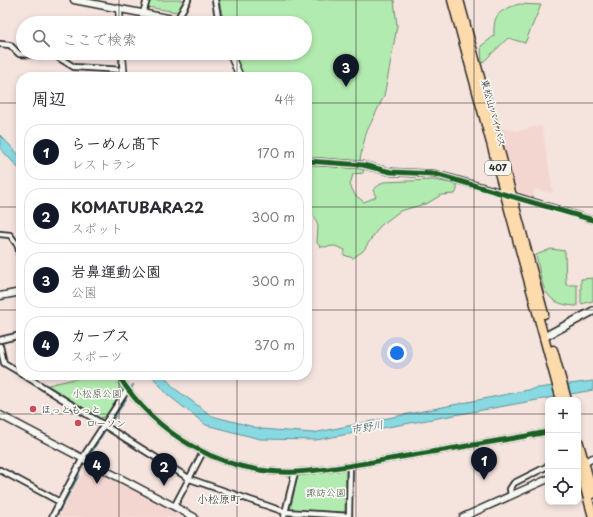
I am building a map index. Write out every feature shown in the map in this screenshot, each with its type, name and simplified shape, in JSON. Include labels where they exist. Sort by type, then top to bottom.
[{"type":"highway","name":"東松山バイパス","points":[[452,0],[508,194],[556,371]]},
{"type":"highway","name":"東松山バイパス","points":[[459,0],[508,194]]},
{"type":"highway","name":"407","points":[[556,371],[560,397]]},
{"type":"highway","name":"407","points":[[556,371],[566,397]]},
{"type":"highway","points":[[581,466],[593,494]]},
{"type":"highway","points":[[581,468],[593,517]]},
{"type":"main road","points":[[547,336],[593,311]]},
{"type":"street","points":[[75,0],[158,16]]},
{"type":"street","points":[[107,7],[109,0]]},
{"type":"street","points":[[143,13],[147,0]]},
{"type":"street","points":[[179,16],[188,0]]},
{"type":"street","points":[[215,0],[218,16]]},
{"type":"street","points":[[119,9],[120,16]]},
{"type":"street","points":[[0,44],[10,45],[16,51]]},
{"type":"street","points":[[63,60],[74,67],[109,72]]},
{"type":"street","points":[[122,60],[123,72]]},
{"type":"street","points":[[233,60],[238,72]]},
{"type":"street","points":[[312,161],[363,165],[391,172],[435,174],[508,194],[593,220]]},
{"type":"street","points":[[0,234],[10,235],[16,244]]},
{"type":"street","points":[[0,296],[16,293]]},
{"type":"street","points":[[0,340],[16,336]]},
{"type":"street","points":[[0,346],[4,363],[14,369]]},
{"type":"street","points":[[32,380],[105,424],[190,479],[285,514],[349,516],[350,466]]},
{"type":"street","points":[[121,380],[127,390],[158,423],[187,444],[203,452],[243,466],[268,471],[295,472],[350,466],[545,433]]},
{"type":"street","points":[[52,517],[83,458],[127,390]]},
{"type":"street","points":[[0,415],[194,517]]},
{"type":"street","points":[[174,506],[190,479],[203,452]]},
{"type":"street","points":[[581,464],[593,458]]},
{"type":"street","points":[[511,495],[510,489],[514,482],[545,467]]},
{"type":"street","points":[[0,470],[60,502]]},
{"type":"street","points":[[285,514],[295,472]]},
{"type":"street","points":[[463,517],[545,480]]},
{"type":"shaded area","points":[[542,126],[553,193],[535,189],[533,198],[517,191],[499,128],[517,131]]},
{"type":"shaded area","points":[[87,466],[183,517],[58,517]]},
{"type":"green space","points":[[150,0],[186,0],[177,12],[147,7]]},
{"type":"green space","points":[[219,0],[394,0],[397,26],[384,96],[366,133],[360,159],[364,169],[363,173],[353,174],[350,185],[355,195],[364,202],[376,197],[373,190],[383,182],[433,180],[457,184],[455,194],[441,195],[428,203],[400,211],[380,226],[363,251],[353,258],[344,255],[345,250],[335,246],[321,247],[317,243],[318,226],[315,217],[312,216],[312,72],[239,72],[235,60],[312,60],[312,16],[222,16]]},
{"type":"green space","points":[[519,4],[541,5],[525,43],[508,38],[482,63],[481,46],[494,36],[496,18],[502,11]]},
{"type":"green space","points":[[551,249],[565,251],[566,285],[577,285],[577,306],[565,305],[556,302],[546,291],[536,255]]},
{"type":"green space","points":[[593,278],[593,301],[581,304],[581,279]]},
{"type":"green space","name":"小松原公園","points":[[70,380],[117,380],[122,390],[105,417],[100,418],[48,385]]},
{"type":"green space","name":"諏訪公園","points":[[346,470],[345,512],[290,510],[298,476]]},
{"type":"water","points":[[0,135],[16,152],[16,166],[0,148]]},
{"type":"water","name":"市野川","points":[[155,380],[167,380],[174,388],[212,416],[262,429],[313,433],[538,388],[593,381],[593,390],[554,397],[545,397],[545,399],[316,440],[260,439],[206,425],[168,395]]},
{"type":"waterway","points":[[131,389],[133,385]]},
{"type":"waterway","points":[[112,421],[126,399]]},
{"type":"waterway","points":[[91,453],[105,430]]},
{"type":"waterway","points":[[56,517],[79,475]]},
{"type":"cycle path","points":[[312,161],[363,165],[391,172],[435,174],[593,220]]},
{"type":"cycle path","points":[[122,380],[134,397],[152,416],[172,433],[194,447],[243,467],[269,471],[296,472],[336,468],[545,433]]},
{"type":"place","name":"岩鼻運動公園","points":[[346,87]]},
{"type":"place","name":"ほっともっと","points":[[33,409]]},
{"type":"place","name":"ローソン","points":[[78,423]]},
{"type":"place","name":"らーめん髙下","points":[[484,480]]},
{"type":"place","name":"カーブス","points":[[97,484]]},
{"type":"place","name":"KOMATUBARA22","points":[[164,486]]},
{"type":"district","name":"小松原町","points":[[219,499]]}]
